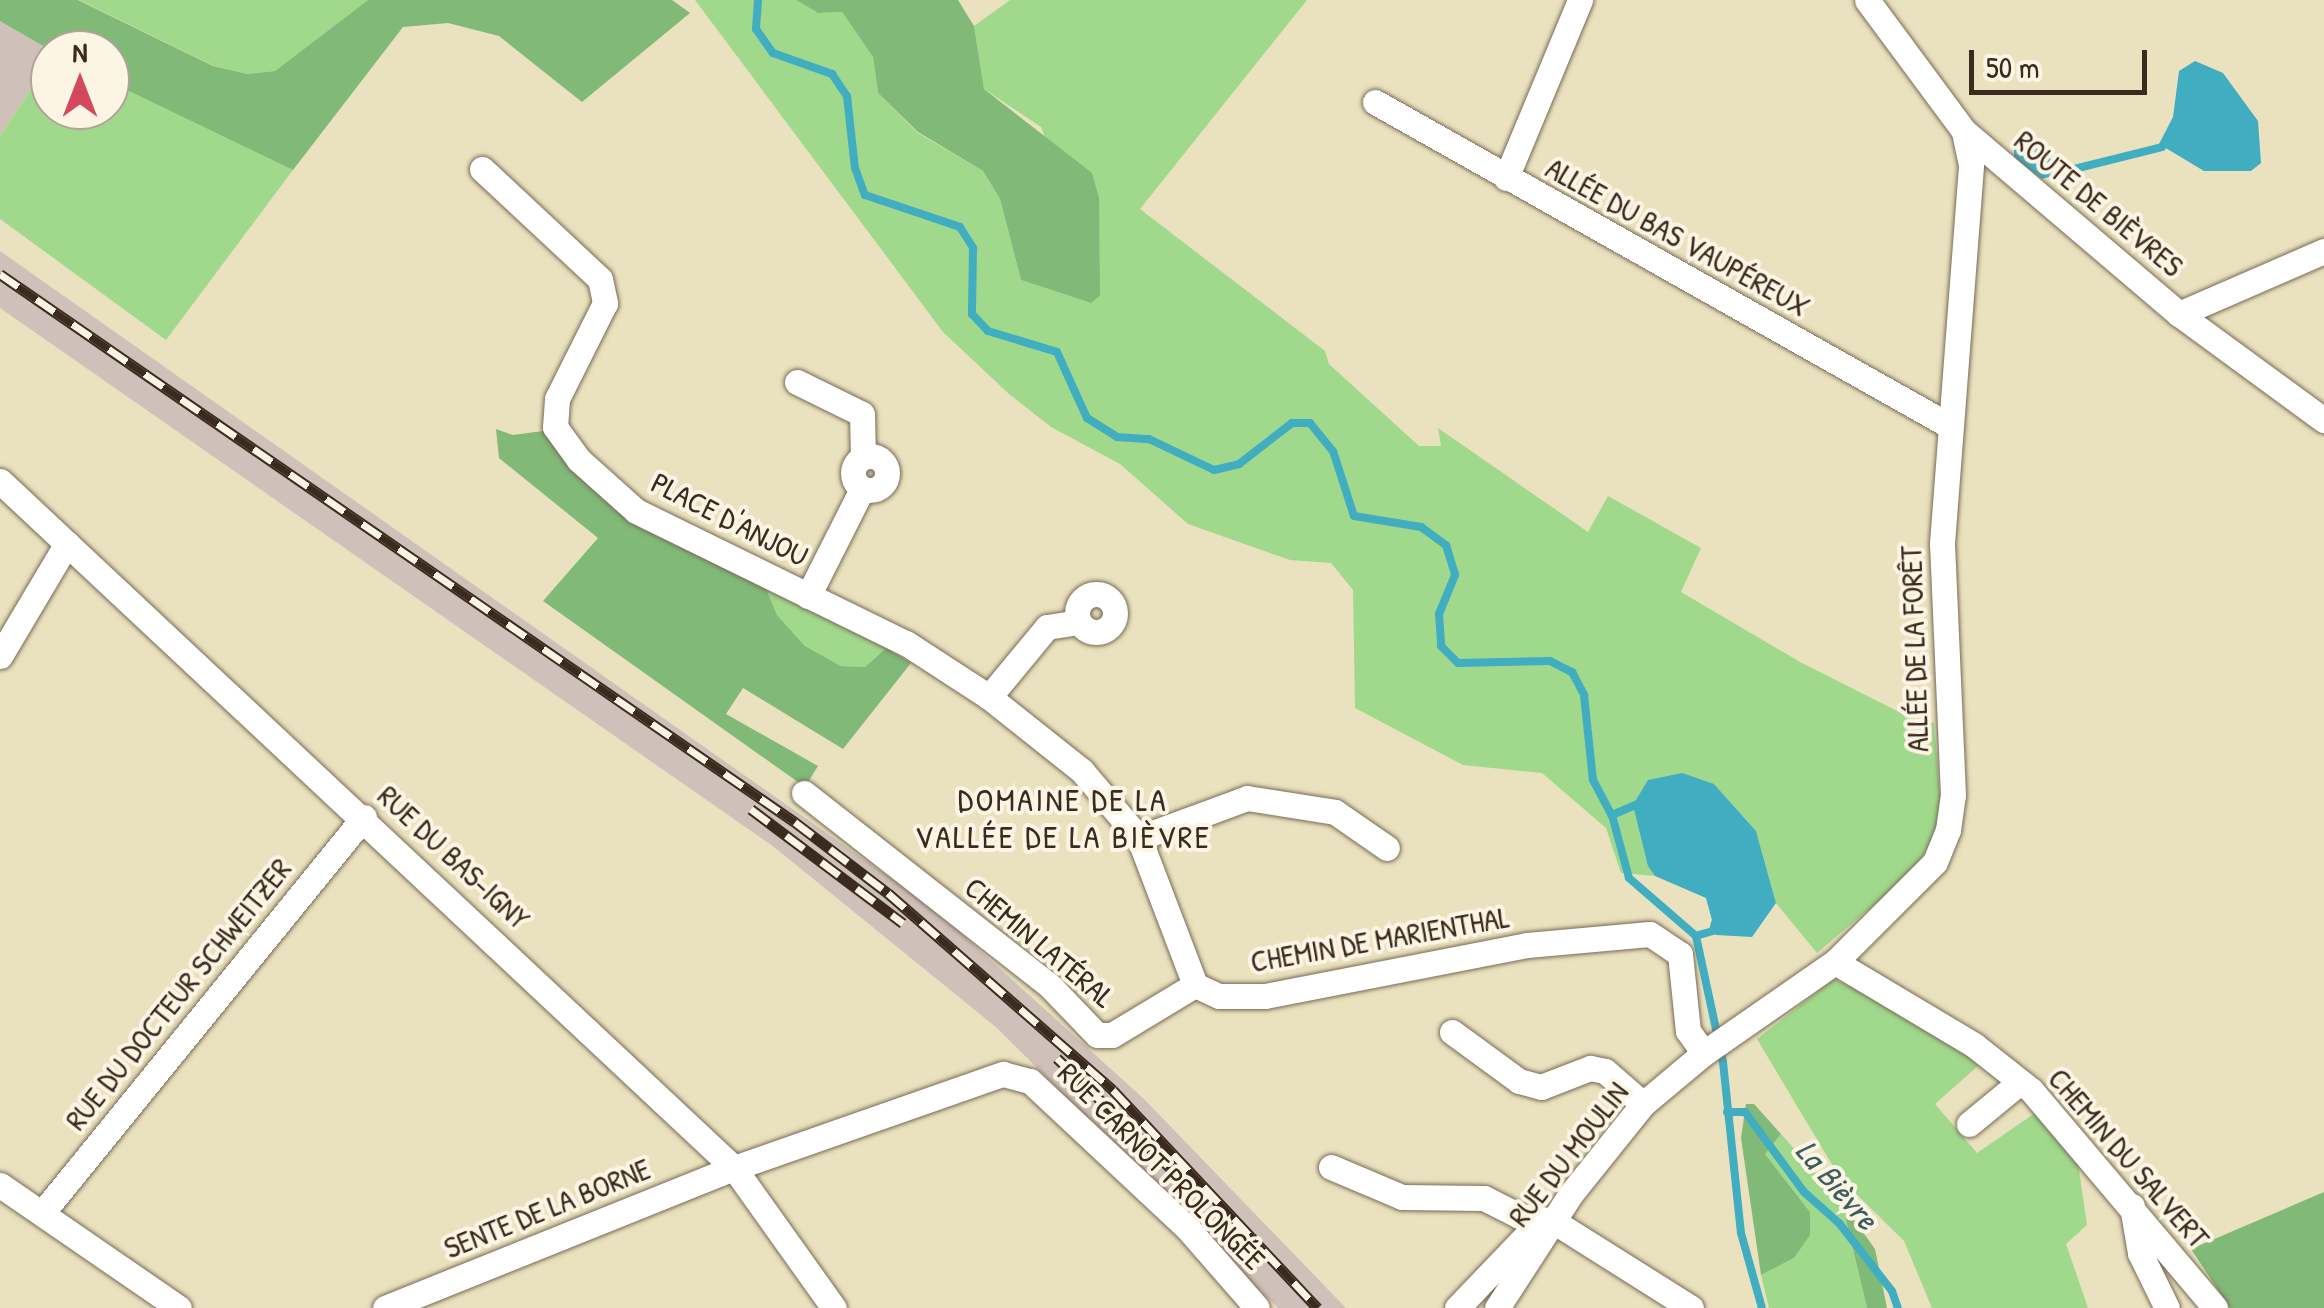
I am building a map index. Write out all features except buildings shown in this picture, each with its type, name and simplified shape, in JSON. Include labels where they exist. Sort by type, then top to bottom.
[{"type":"street","points":[[1506,178],[1580,0]]},
{"type":"street","name":"ROUTE DE BIÈVRES","points":[[1876,3],[1964,131],[2178,314],[2324,420]]},
{"type":"street","name":"ALLÉE DU BAS VAUPÉREUX","points":[[1375,102],[1950,426]]},
{"type":"street","name":"ALLÉE DE LA FORÊT","points":[[1704,1053],[1835,962],[1935,862],[1948,830],[1953,795],[1942,542],[1971,165],[1964,131]]},
{"type":"street","name":"PLACE D'ANJOU","points":[[482,169],[600,279],[605,303],[557,399],[556,426],[580,460],[636,512],[808,596]]},
{"type":"street","points":[[2178,314],[2324,250]]},
{"type":"street","points":[[796,382],[862,414],[863,457],[853,470],[862,488],[808,596],[906,643],[989,697],[1082,771],[1139,838],[1195,985]]},
{"type":"street","name":"RUE DU BAS-IGNY","points":[[0,481],[364,817],[734,1168],[834,1308]]},
{"type":"street","points":[[0,656],[67,543]]},
{"type":"street","points":[[989,697],[1048,627],[1079,622]]},
{"type":"street","name":"CHEMIN LATÉRAL","points":[[804,793],[1051,987],[1097,1036],[1112,1035],[1195,985]]},
{"type":"street","points":[[1139,838],[1247,798],[1334,812],[1387,848]]},
{"type":"street","name":"RUE DU DOCTEUR SCHWEITZER","points":[[43,1212],[364,817]]},
{"type":"street","name":"CHEMIN DE MARIENTHAL","points":[[1195,985],[1219,996],[1265,996],[1527,945],[1650,934],[1680,954],[1688,1031],[1704,1053]]},
{"type":"street","name":"CHEMIN DU SALVERT","points":[[1835,962],[1974,1045],[2020,1082],[2132,1206],[2215,1308]]},
{"type":"street","points":[[1452,1032],[1519,1081],[1541,1087],[1590,1068],[1605,1071],[1643,1104]]},
{"type":"street","name":"RUE DU MOULIN","points":[[1457,1308],[1547,1220],[1643,1104],[1704,1053]]},
{"type":"street","name":"RUE CARNOT PROLONGÉE","points":[[734,1168],[1004,1074],[1030,1081],[1189,1230],[1258,1308]]},
{"type":"street","points":[[1969,1124],[2020,1082]]},
{"type":"street","points":[[1331,1167],[1402,1198],[1484,1198],[1547,1220],[1691,1308]]},
{"type":"street","name":"SENTE DE LA BORNE","points":[[385,1308],[734,1168]]},
{"type":"street","points":[[0,1185],[179,1308]]},
{"type":"street","points":[[2132,1206],[2140,1253],[2167,1308]]},
{"type":"street","name":"RUE DU MOULIN","points":[[1497,1308],[1547,1220]]},
{"type":"shaded area","points":[[0,21],[30,38],[30,90],[0,136]]},
{"type":"shaded area","points":[[0,251],[933,908],[1144,1099],[1346,1308],[1278,1308],[997,1028],[774,847],[0,308]]},
{"type":"green space","points":[[0,0],[78,0],[213,66],[248,74],[275,71],[368,0],[672,0],[690,13],[582,102],[499,36],[448,23],[403,27],[293,170],[130,92],[130,30],[30,30],[30,38],[0,21]]},
{"type":"green space","points":[[79,0],[368,0],[275,71],[248,74],[214,66]]},
{"type":"green space","points":[[695,0],[796,0],[818,13],[842,12],[873,57],[878,93],[918,133],[983,171],[1000,199],[1021,280],[1091,303],[1100,296],[1096,274],[1041,127],[984,89],[974,26],[1010,0],[1307,0],[1140,209],[1325,351],[1329,364],[1419,446],[1441,446],[1438,428],[1588,532],[1608,496],[1701,548],[1681,592],[1800,662],[1911,718],[1934,723],[1942,819],[1916,869],[1817,953],[1776,903],[1756,831],[1714,784],[1633,805],[1655,876],[1621,873],[1606,828],[1542,773],[1463,765],[1355,708],[1353,590],[1331,563],[1290,560],[1188,524],[1120,464],[1051,427],[1009,394],[943,332]]},
{"type":"green space","points":[[796,0],[958,0],[974,26],[984,89],[1092,173],[1099,198],[1100,296],[1091,303],[1021,280],[1000,199],[983,171],[918,132],[878,93],[873,57],[842,12],[818,13]]},
{"type":"green space","points":[[30,90],[30,130],[130,130],[130,92],[293,170],[166,340],[0,219],[0,136]]},
{"type":"green space","points":[[496,429],[513,435],[543,431],[583,476],[765,586],[777,615],[805,646],[841,666],[865,667],[886,648],[911,663],[843,749],[743,688],[726,714],[818,766],[805,787],[543,601],[598,538],[499,458]]},
{"type":"green space","points":[[765,586],[886,648],[865,667],[841,666],[805,646],[777,615]]},
{"type":"green space","points":[[1834,979],[1928,1024],[1979,1065],[1935,1104],[1977,1153],[2038,1111],[2076,1149],[2087,1225],[2066,1244],[2088,1308],[1932,1308],[1904,1241],[1840,1178],[1757,1039]]},
{"type":"green space","points":[[1746,1104],[1754,1104],[1781,1134],[1765,1154],[1810,1212],[1810,1235],[1794,1258],[1761,1275],[1741,1138]]},
{"type":"green space","points":[[1781,1134],[1842,1203],[1867,1308],[1769,1308],[1761,1275],[1794,1258],[1810,1212],[1765,1154]]},
{"type":"green space","points":[[2324,1192],[2324,1308],[2230,1308],[2191,1249]]},
{"type":"green space","points":[[1842,1203],[1875,1249],[1887,1308],[1867,1308]]},
{"type":"water","points":[[2195,61],[2223,73],[2258,121],[2261,163],[2251,171],[2204,171],[2159,144],[2173,117],[2179,71]]},
{"type":"water","points":[[2028,135],[2060,169],[2056,175],[2042,179],[2014,157],[2014,140]]},
{"type":"water","points":[[1682,773],[1714,784],[1756,831],[1776,903],[1752,937],[1716,935],[1706,898],[1655,876],[1648,866],[1633,805],[1648,780]]},
{"type":"waterway","name":"La Bièvre","points":[[758,0],[756,29],[773,53],[832,74],[847,96],[855,168],[865,195],[960,227],[973,248],[972,314],[988,331],[1057,352],[1087,418],[1117,437],[1149,439],[1214,470],[1239,464],[1292,423],[1310,423],[1333,451],[1354,516],[1421,527],[1446,545],[1455,575],[1439,614],[1441,646],[1458,663],[1550,661],[1572,672],[1584,695],[1593,780],[1612,815],[1629,878],[1696,936]]},
{"type":"waterway","points":[[2058,173],[2162,147]]},
{"type":"waterway","name":"La Bièvre","points":[[1612,815],[1640,803]]},
{"type":"waterway","name":"La Bièvre","points":[[1715,923],[1713,931],[1696,936],[1723,1062],[1741,1233],[1762,1308]]},
{"type":"waterway","name":"La Bièvre","points":[[1727,1112],[1745,1112],[1804,1192],[1839,1223],[1892,1291],[1898,1308]]},
{"type":"railway","points":[[0,274],[795,822],[888,893],[1113,1090],[1318,1308]]},
{"type":"railway","points":[[751,809],[903,923]]},
{"type":"railway","points":[[1057,1058],[1190,1187]]},
{"type":"district","name":"DOMAINE DE LA VALLÉE DE LA BIÈVRE","points":[[1063,820]]}]
